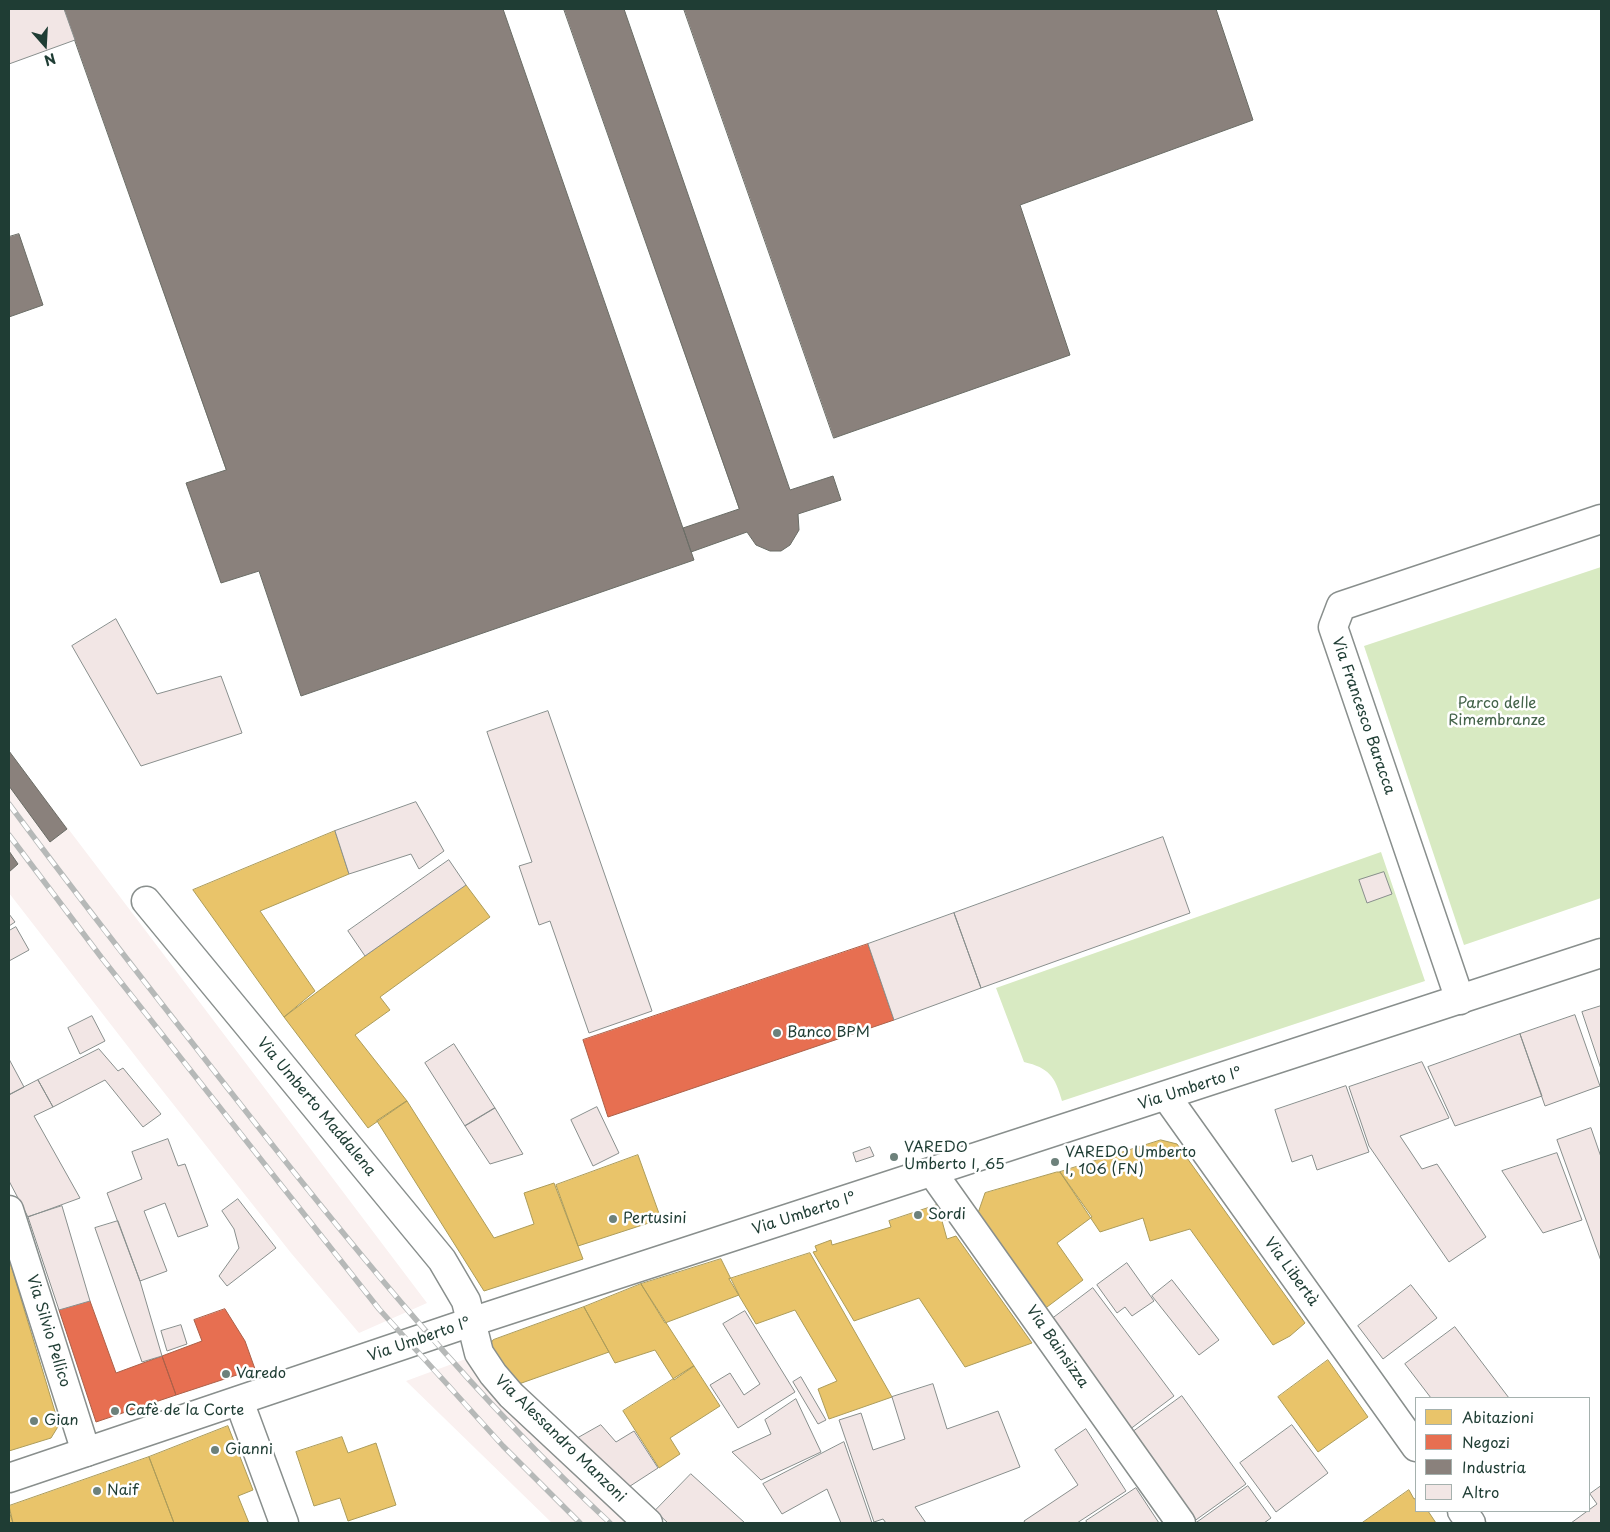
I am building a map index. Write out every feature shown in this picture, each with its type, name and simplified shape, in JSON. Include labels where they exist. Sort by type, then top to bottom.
[{"type":"street","name":"Via Francesco Baracca","points":[[1460,1000],[1333,626],[1341,606],[1601,519]]},
{"type":"street","name":"Via Umberto Maddalena","points":[[146,901],[442,1260],[466,1301],[471,1322]]},
{"type":"street","name":"Via Umberto I°","points":[[9,1478],[471,1322],[1601,953]]},
{"type":"street","name":"Via Libertà","points":[[1166,1096],[1415,1446]]},
{"type":"street","name":"Via Bainsizza","points":[[932,1172],[1181,1523]]},
{"type":"street","name":"Via Silvio Pellico","points":[[9,1210],[86,1452]]},
{"type":"street","name":"Via Alessandro Manzoni","points":[[471,1322],[479,1353],[493,1374],[511,1395],[648,1523]]},
{"type":"street","points":[[239,1401],[284,1523]]},
{"type":"street","points":[[1463,1512],[1471,1523]]},
{"type":"shaded area","points":[[9,751],[427,1303],[359,1333],[291,1253],[9,893]]},
{"type":"shaded area","points":[[471,1357],[633,1523],[552,1523],[406,1381]]},
{"type":"green space","name":"Parco delle Rimembranze","points":[[1601,567],[1601,898],[1464,945],[1364,646]]},
{"type":"green space","points":[[1381,852],[1425,981],[1062,1101],[1057,1085],[1050,1074],[1040,1067],[1024,1062],[996,988]]},
{"type":"building: Abitazioni","points":[[335,831],[349,874],[260,911],[315,991],[284,1017],[193,890]]},
{"type":"building: Abitazioni","points":[[466,885],[490,917],[380,997],[390,1010],[355,1035],[407,1101],[368,1128],[284,1017],[365,956]]},
{"type":"building: Abitazioni","points":[[407,1101],[494,1238],[534,1224],[524,1193],[554,1183],[583,1259],[484,1291],[377,1121]]},
{"type":"building: Abitazioni","points":[[1161,1140],[1177,1144],[1305,1323],[1290,1336],[1273,1345],[1190,1229],[1150,1241],[1143,1218],[1100,1232],[1060,1172]]},
{"type":"building: Abitazioni","points":[[638,1155],[661,1219],[578,1246],[556,1185]]},
{"type":"building: Abitazioni","points":[[1060,1172],[1092,1217],[1057,1243],[1083,1280],[1043,1310],[978,1213],[985,1193]]},
{"type":"building: Abitazioni","points":[[943,1203],[948,1219],[942,1221],[947,1239],[956,1236],[1032,1343],[965,1367],[919,1298],[854,1321],[813,1252],[817,1251],[815,1246],[831,1240],[832,1245],[891,1227],[889,1221]]},
{"type":"building: Abitazioni","points":[[810,1253],[892,1397],[829,1419],[818,1389],[837,1381],[795,1310],[756,1324],[729,1279]]},
{"type":"building: Abitazioni","points":[[9,1259],[59,1425],[51,1438],[9,1451]]},
{"type":"building: Abitazioni","points":[[721,1259],[739,1295],[665,1323],[641,1284]]},
{"type":"building: Abitazioni","points":[[641,1284],[694,1366],[674,1380],[655,1350],[615,1363],[584,1307]]},
{"type":"building: Abitazioni","points":[[584,1307],[609,1352],[516,1385],[488,1348],[493,1340]]},
{"type":"building: Abitazioni","points":[[1328,1360],[1368,1417],[1318,1452],[1278,1397]]},
{"type":"building: Abitazioni","points":[[694,1366],[720,1406],[670,1438],[680,1454],[659,1468],[623,1411]]},
{"type":"building: Abitazioni","points":[[228,1426],[253,1490],[238,1496],[249,1523],[174,1523],[149,1457]]},
{"type":"building: Abitazioni","points":[[342,1437],[348,1453],[376,1443],[396,1505],[348,1521],[340,1498],[314,1506],[296,1452]]},
{"type":"building: Abitazioni","points":[[149,1457],[174,1523],[13,1523],[9,1506]]},
{"type":"building: Abitazioni","points":[[1409,1490],[1415,1498],[1415,1512],[1429,1512],[1436,1523],[1362,1523]]},
{"type":"building: Abitazioni","points":[[9,1511],[13,1523],[9,1523]]},
{"type":"building: Negozi","points":[[868,944],[894,1020],[608,1117],[583,1040]]},
{"type":"building: Negozi","points":[[90,1301],[116,1373],[162,1356],[176,1395],[96,1422],[59,1310]]},
{"type":"building: Negozi","points":[[225,1309],[245,1341],[255,1369],[176,1395],[162,1356],[202,1341],[194,1320]]},
{"type":"building: Industria","points":[[64,9],[503,9],[694,560],[301,696],[259,571],[221,583],[186,483],[226,470]]},
{"type":"building: Industria","points":[[564,9],[624,9],[790,490],[833,476],[841,500],[798,514],[799,530],[790,545],[781,551],[770,551],[756,545],[747,532],[691,552],[683,528],[739,509]]},
{"type":"building: Industria","points":[[684,9],[1216,9],[1253,120],[1020,205],[1070,355],[834,438]]},
{"type":"building: Industria","points":[[19,234],[43,305],[9,317],[9,237]]},
{"type":"building: Industria","points":[[9,751],[67,829],[50,842],[9,786]]},
{"type":"building: Industria","points":[[9,851],[18,864],[9,872]]},
{"type":"building: Altro","points":[[9,9],[64,9],[75,40],[9,64]]},
{"type":"building: Altro","points":[[116,619],[157,694],[221,676],[242,733],[141,766],[72,646]]},
{"type":"building: Altro","points":[[548,711],[652,1011],[589,1033],[550,921],[539,925],[519,866],[532,862],[487,732]]},
{"type":"building: Altro","points":[[416,802],[444,851],[419,869],[411,854],[349,874],[335,831]]},
{"type":"building: Altro","points":[[1163,837],[1190,913],[981,988],[954,913]]},
{"type":"building: Altro","points":[[449,860],[466,885],[365,956],[348,931]]},
{"type":"building: Altro","points":[[1384,872],[1392,894],[1367,903],[1359,880]]},
{"type":"building: Altro","points":[[954,913],[981,988],[894,1020],[868,944]]},
{"type":"building: Altro","points":[[9,914],[15,922],[9,926]]},
{"type":"building: Altro","points":[[16,927],[29,950],[9,961],[9,931]]},
{"type":"building: Altro","points":[[1601,1006],[1601,1069],[1582,1012]]},
{"type":"building: Altro","points":[[1575,1015],[1600,1086],[1545,1106],[1520,1034]]},
{"type":"building: Altro","points":[[92,1016],[105,1041],[80,1054],[68,1028]]},
{"type":"building: Altro","points":[[1520,1034],[1542,1096],[1455,1126],[1428,1067]]},
{"type":"building: Altro","points":[[454,1044],[495,1108],[465,1126],[425,1063]]},
{"type":"building: Altro","points":[[99,1049],[118,1071],[123,1068],[161,1114],[143,1127],[105,1080],[53,1107],[38,1080]]},
{"type":"building: Altro","points":[[9,1059],[24,1087],[9,1095]]},
{"type":"building: Altro","points":[[1422,1062],[1449,1118],[1400,1136],[1422,1169],[1437,1164],[1486,1237],[1449,1262],[1369,1146],[1349,1087]]},
{"type":"building: Altro","points":[[38,1080],[53,1107],[34,1116],[80,1198],[28,1217],[9,1181],[9,1095]]},
{"type":"building: Altro","points":[[1346,1086],[1369,1152],[1317,1170],[1312,1155],[1292,1162],[1275,1110]]},
{"type":"building: Altro","points":[[597,1107],[619,1153],[593,1166],[571,1120]]},
{"type":"building: Altro","points":[[495,1108],[523,1154],[490,1164],[465,1126]]},
{"type":"building: Altro","points":[[1591,1128],[1601,1157],[1601,1261],[1557,1140]]},
{"type":"building: Altro","points":[[168,1139],[178,1166],[185,1164],[208,1226],[178,1237],[165,1203],[144,1211],[167,1271],[140,1281],[107,1193],[142,1179],[132,1152]]},
{"type":"building: Altro","points":[[870,1147],[874,1156],[856,1162],[853,1153]]},
{"type":"building: Altro","points":[[1557,1153],[1582,1220],[1543,1233],[1502,1171]]},
{"type":"building: Altro","points":[[238,1199],[276,1248],[227,1286],[219,1276],[239,1248],[234,1229],[222,1211]]},
{"type":"building: Altro","points":[[62,1206],[90,1301],[59,1310],[28,1217]]},
{"type":"building: Altro","points":[[118,1221],[140,1281],[162,1356],[142,1362],[95,1228]]},
{"type":"building: Altro","points":[[1127,1263],[1154,1301],[1132,1316],[1125,1307],[1117,1313],[1097,1285]]},
{"type":"building: Altro","points":[[1172,1280],[1219,1340],[1199,1355],[1152,1296]]},
{"type":"building: Altro","points":[[1411,1285],[1437,1318],[1383,1359],[1358,1326]]},
{"type":"building: Altro","points":[[1093,1288],[1174,1396],[1129,1430],[1048,1322]]},
{"type":"building: Altro","points":[[745,1311],[795,1392],[738,1428],[710,1385],[730,1373],[744,1395],[760,1384],[723,1324]]},
{"type":"building: Altro","points":[[181,1325],[187,1344],[167,1351],[161,1331]]},
{"type":"building: Altro","points":[[1455,1327],[1508,1397],[1430,1397],[1405,1364]]},
{"type":"building: Altro","points":[[801,1377],[826,1420],[818,1424],[793,1382]]},
{"type":"building: Altro","points":[[933,1384],[947,1429],[998,1411],[1020,1467],[915,1507],[926,1523],[886,1523],[883,1519],[874,1522],[839,1420],[861,1413],[873,1450],[905,1439],[892,1397]]},
{"type":"building: Altro","points":[[1182,1396],[1246,1484],[1193,1522],[1130,1434]]},
{"type":"building: Altro","points":[[796,1399],[821,1452],[761,1480],[732,1452],[771,1434],[765,1420]]},
{"type":"building: Altro","points":[[601,1425],[616,1442],[634,1431],[658,1468],[624,1490],[578,1438]]},
{"type":"building: Altro","points":[[1292,1425],[1328,1473],[1276,1512],[1240,1463]]},
{"type":"building: Altro","points":[[1086,1429],[1126,1491],[1077,1523],[1025,1523],[1024,1521],[1078,1485],[1055,1450]]},
{"type":"building: Altro","points":[[844,1442],[872,1523],[841,1523],[827,1489],[782,1514],[763,1484]]},
{"type":"building: Altro","points":[[691,1474],[745,1523],[668,1523],[655,1511]]},
{"type":"building: Altro","points":[[1248,1486],[1271,1518],[1264,1523],[1196,1523]]},
{"type":"building: Altro","points":[[1601,1486],[1601,1523],[1571,1523],[1586,1512],[1590,1512],[1590,1509],[1597,1504],[1590,1494]]},
{"type":"building: Altro","points":[[1136,1488],[1159,1523],[1087,1523],[1086,1521]]},
{"type":"railway","points":[[9,804],[187,1037],[377,1274],[466,1377],[513,1427],[610,1523]]},
{"type":"railway","points":[[9,835],[101,957],[379,1309],[503,1446],[580,1523]]},
{"type":"place","name":"Banco BPM","points":[[777,1033]]},
{"type":"place","name":"VAREDO Umberto I, 65","points":[[894,1157]]},
{"type":"place","name":"VAREDO Umberto I, 106 (FN)","points":[[1055,1162]]},
{"type":"place","name":"Sordi","points":[[918,1215]]},
{"type":"place","name":"Pertusini","points":[[613,1219]]},
{"type":"place","name":"Varedo","points":[[226,1374]]},
{"type":"place","name":"Cafè de la Corte","points":[[115,1411]]},
{"type":"place","name":"Gian","points":[[34,1421]]},
{"type":"place","name":"Gianni","points":[[215,1450]]},
{"type":"place","name":"Naif","points":[[97,1491]]}]
